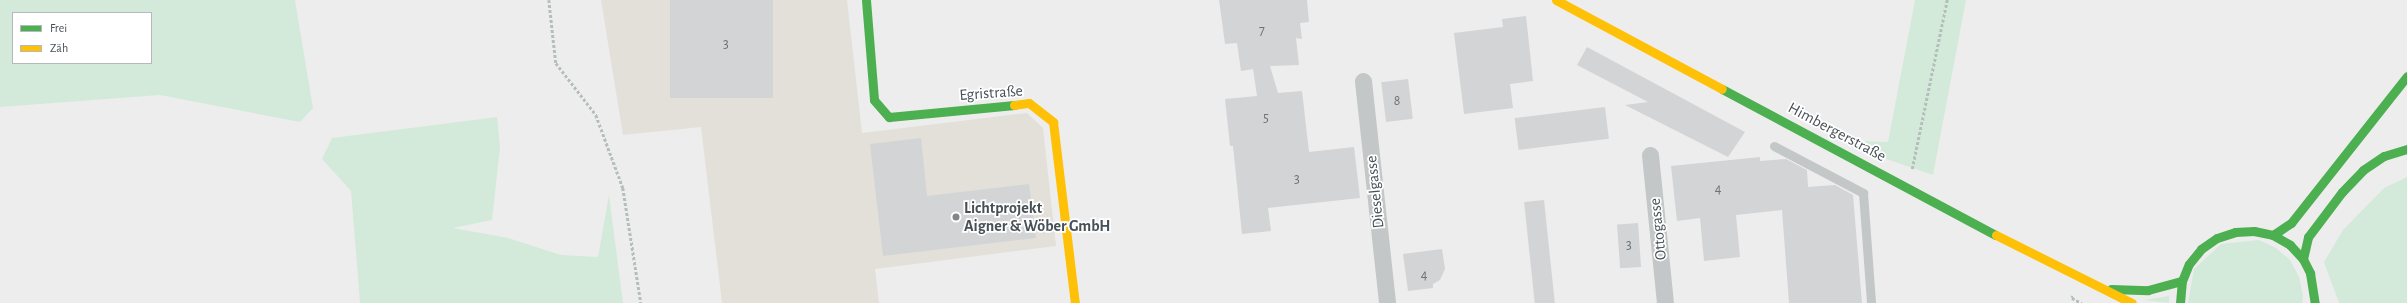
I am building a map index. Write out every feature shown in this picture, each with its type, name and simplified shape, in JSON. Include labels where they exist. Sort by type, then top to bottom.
[{"type":"main road","name":"Egristraße","points":[[866,0],[874,100],[890,117],[1029,103],[1053,122],[1075,303]]},
{"type":"main road","name":"Himbergerstraße","points":[[1556,0],[2038,258],[2081,280],[2105,289],[2132,303]]},
{"type":"main road","points":[[2273,235],[2291,223],[2398,90],[2407,76]]},
{"type":"main road","points":[[2303,259],[2308,238],[2342,192],[2363,170],[2384,156],[2407,149]]},
{"type":"main road","points":[[2180,303],[2182,282],[2189,264],[2201,249],[2217,238],[2235,232],[2254,231],[2273,235],[2290,245],[2303,259],[2312,280],[2315,303]]},
{"type":"main road","name":"Himbergerstraße","points":[[2105,289],[2148,290],[2182,282]]},
{"type":"street","name":"Dieselgasse","points":[[1363,81],[1387,303]]},
{"type":"street","name":"Ottogasse","points":[[1650,155],[1665,303]]},
{"type":"lane","points":[[1774,146],[1863,192],[1870,303]]},
{"type":"path","points":[[549,0],[556,63],[596,115],[623,188],[641,303]]},
{"type":"path","points":[[1911,173],[1947,0]]},
{"type":"shaded area","points":[[601,0],[847,0],[862,133],[1027,113],[1043,128],[1056,246],[875,269],[879,303],[722,303],[701,127],[623,135]]},
{"type":"green space","points":[[0,0],[295,0],[313,108],[300,122],[160,95],[0,107]]},
{"type":"green space","points":[[1915,0],[1966,0],[1933,175],[1863,151],[1864,141],[1888,142]]},
{"type":"green space","points":[[497,117],[500,147],[492,220],[453,228],[508,238],[561,255],[598,257],[609,195],[623,303],[360,303],[351,191],[322,159],[332,138]]},
{"type":"green space","points":[[2407,177],[2407,303],[2339,303],[2324,262],[2343,230],[2384,188]]},
{"type":"green space","points":[[2259,240],[2276,248],[2290,260],[2299,277],[2303,295],[2302,303],[2188,303],[2194,269],[2221,244]]},
{"type":"green space","points":[[2169,296],[2169,303],[2144,300]]},
{"type":"building","points":[[670,0],[773,0],[773,98],[670,98]]},
{"type":"building","points":[[1219,0],[1307,0],[1309,22],[1300,23],[1302,39],[1296,38],[1299,65],[1270,66],[1278,93],[1302,91],[1309,152],[1354,147],[1360,198],[1268,208],[1271,231],[1242,234],[1233,146],[1230,146],[1225,99],[1257,96],[1253,69],[1241,71],[1237,43],[1225,44]]},
{"type":"building","points":[[1526,16],[1533,81],[1510,84],[1513,108],[1464,114],[1454,33],[1503,27],[1502,19]]},
{"type":"building","points":[[1587,47],[1745,132],[1728,157],[1625,105],[1648,102],[1577,65]]},
{"type":"building","points":[[1408,79],[1413,119],[1386,122],[1381,82]]},
{"type":"building","points":[[1605,107],[1609,139],[1519,150],[1515,118]]},
{"type":"building","name":"Lichtprojekt Aigner & Wöber GmbH","points":[[921,138],[927,196],[1029,184],[1036,238],[883,256],[870,144]]},
{"type":"building","points":[[1760,157],[1760,161],[1786,159],[1807,170],[1808,187],[1835,185],[1853,195],[1862,303],[1789,303],[1782,210],[1736,215],[1740,257],[1704,261],[1700,218],[1677,221],[1671,166]]},
{"type":"building","points":[[1544,200],[1555,303],[1535,303],[1524,202]]},
{"type":"building","points":[[1638,223],[1641,267],[1620,268],[1617,224]]},
{"type":"building","points":[[1442,249],[1445,269],[1440,280],[1433,284],[1433,288],[1408,291],[1403,254]]},
{"type":"traffic: fast","points":[[866,0],[874,100],[889,117],[1014,105]]},
{"type":"traffic: fast","points":[[2273,235],[2291,223],[2407,76]]},
{"type":"traffic: fast","points":[[1722,89],[1996,235]]},
{"type":"traffic: fast","points":[[2303,259],[2308,237],[2342,192],[2363,170],[2384,156],[2407,149]]},
{"type":"traffic: fast","points":[[2180,303],[2182,281],[2189,264],[2201,249],[2217,238],[2235,232],[2254,231],[2273,235],[2290,245],[2303,259],[2310,273],[2315,303]]},
{"type":"traffic: fast","points":[[2111,289],[2148,290],[2182,281]]},
{"type":"traffic: slow","points":[[1556,0],[1722,89]]},
{"type":"traffic: slow","points":[[1014,105],[1029,103],[1053,122],[1075,303]]},
{"type":"traffic: slow","points":[[1996,235],[2132,303]]},
{"type":"place","name":"Lichtprojekt Aigner & Wöber GmbH","points":[[956,217]]}]
